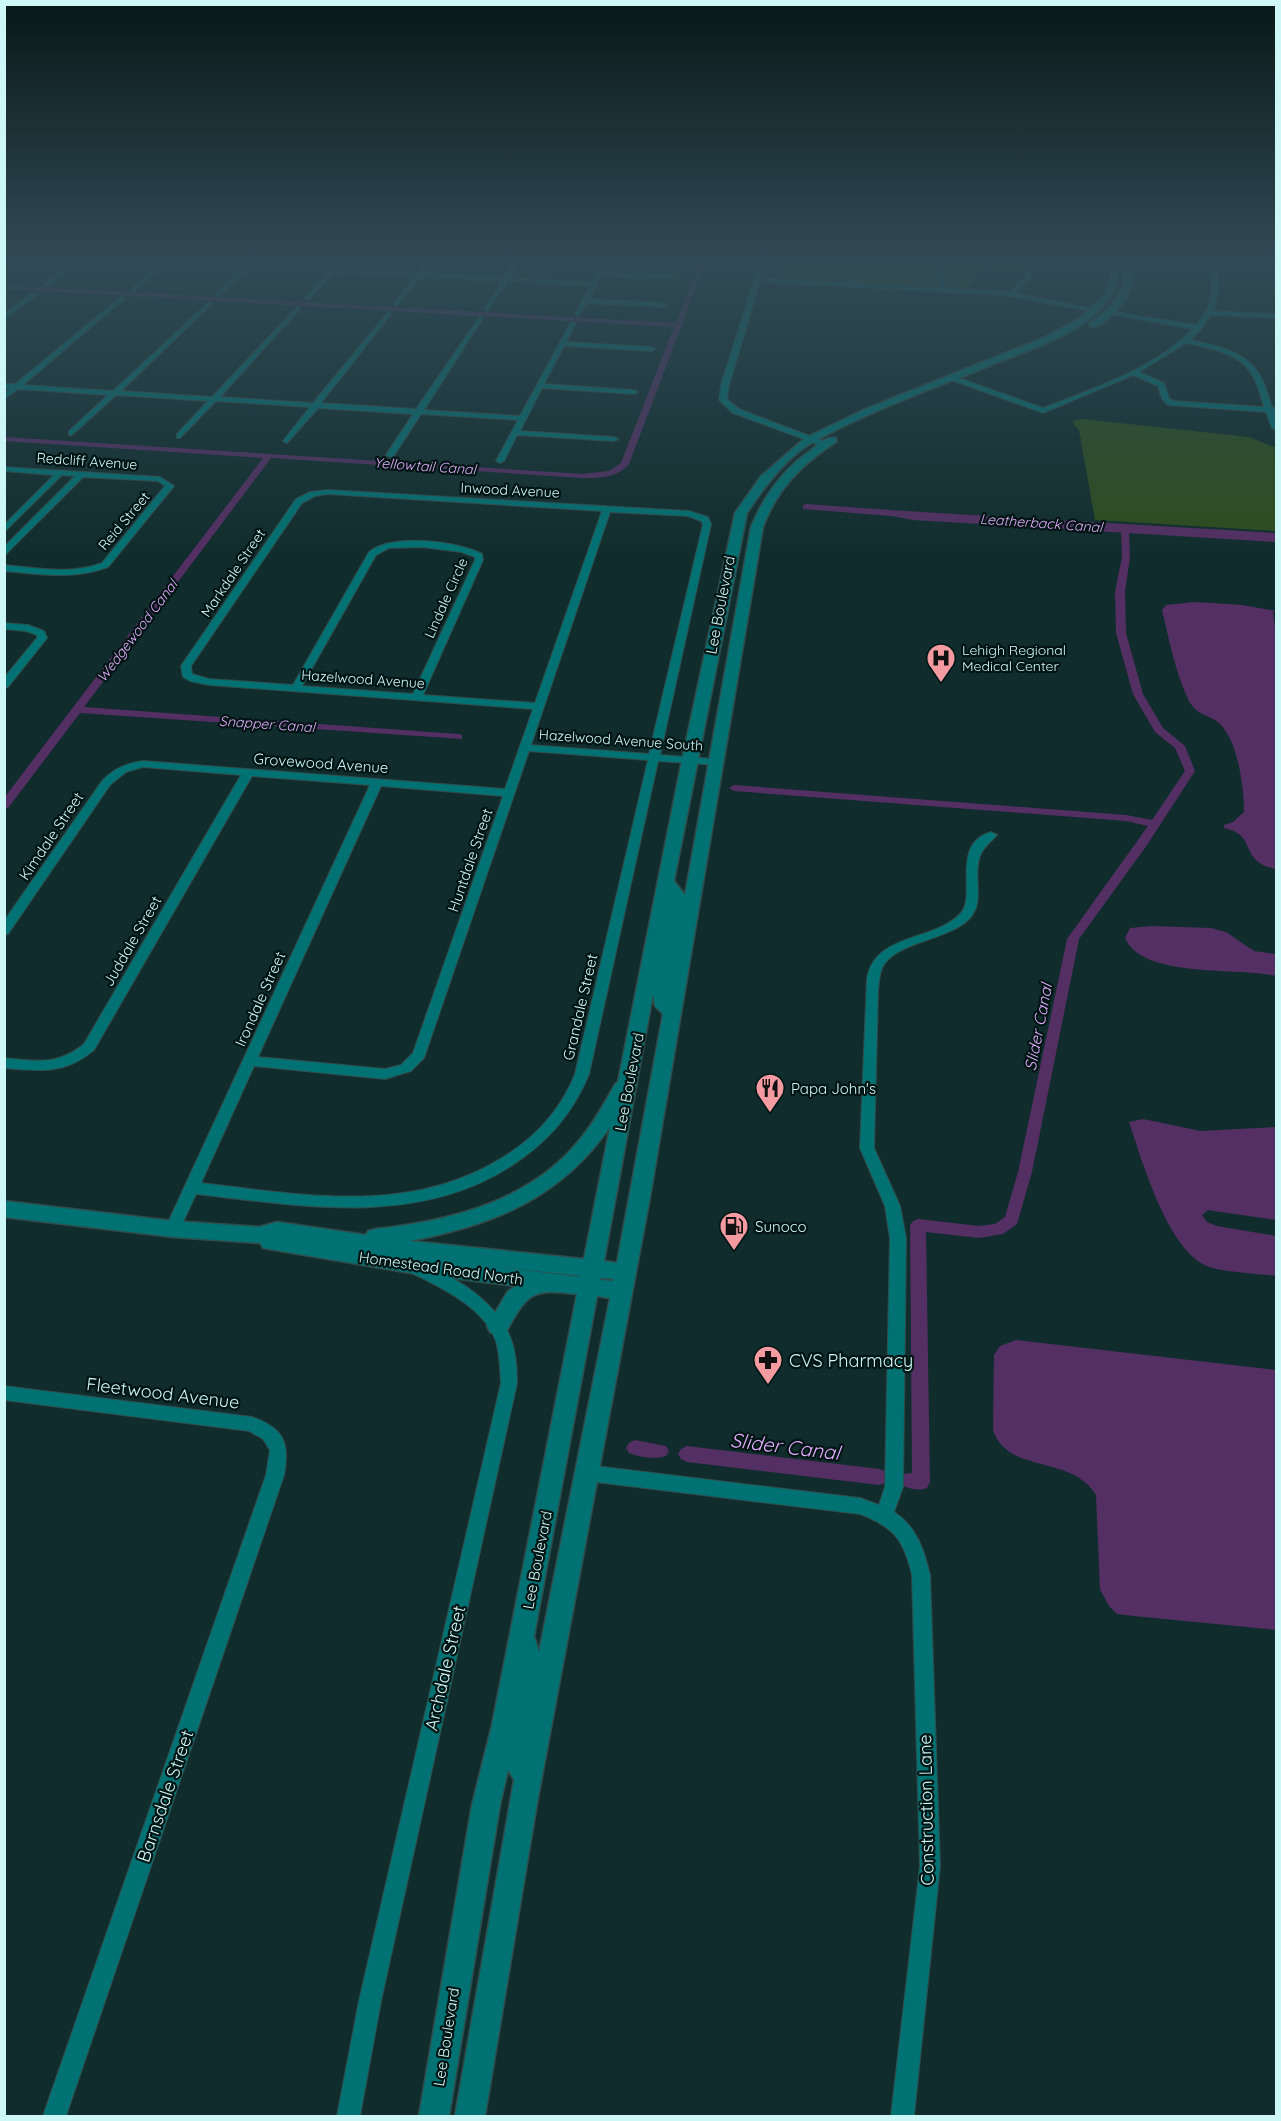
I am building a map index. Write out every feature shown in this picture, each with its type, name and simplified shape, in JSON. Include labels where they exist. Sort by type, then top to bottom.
[{"type":"main road","name":"Lee Boulevard","points":[[471,2116],[529,1775],[623,1281],[757,527],[769,499],[791,471],[817,443],[838,425],[995,360]]},
{"type":"main road","name":"Lee Boulevard","points":[[434,2116],[486,1805],[592,1277],[689,760],[741,513],[756,488],[773,469],[817,443],[1016,360]]},
{"type":"main road","points":[[734,539],[742,548],[736,581],[746,587]]},
{"type":"main road","points":[[666,881],[678,897],[662,991],[664,1006],[672,1012]]},
{"type":"main road","points":[[327,1238],[399,1235],[448,1227],[483,1216],[535,1191],[578,1156],[599,1130],[620,1093],[635,1049]]},
{"type":"main road","name":"Homestead Road North","points":[[6,1212],[173,1229],[266,1235],[278,1230],[623,1281]]},
{"type":"main road","name":"Homestead Road North","points":[[266,1235],[270,1242],[411,1265],[543,1281],[592,1277]]},
{"type":"main road","points":[[498,1326],[514,1298],[543,1281]]},
{"type":"main road","points":[[522,1634],[531,1672],[519,1753],[520,1768],[529,1775]]},
{"type":"street","points":[[4,397],[48,360]]},
{"type":"street","points":[[72,433],[149,360]]},
{"type":"street","points":[[180,436],[250,360]]},
{"type":"street","points":[[287,441],[352,360]]},
{"type":"street","points":[[390,454],[452,360]]},
{"type":"street","points":[[500,461],[554,360]]},
{"type":"street","points":[[733,360],[723,400],[736,411],[817,443]]},
{"type":"street","points":[[950,378],[1043,411],[1132,372],[1153,360]]},
{"type":"street","points":[[1242,360],[1256,374],[1273,410],[1276,428]]},
{"type":"street","points":[[1132,372],[1155,381],[1164,389],[1166,399],[1180,405],[1273,410]]},
{"type":"street","points":[[4,386],[522,418]]},
{"type":"street","points":[[540,386],[634,392]]},
{"type":"street","points":[[515,433],[614,439]]},
{"type":"street","name":"Redcliff Avenue","points":[[4,469],[160,479],[168,482]]},
{"type":"street","points":[[4,530],[60,473]]},
{"type":"street","points":[[4,553],[81,474]]},
{"type":"street","name":"Reid Street","points":[[4,568],[92,572],[105,565],[170,486],[168,482]]},
{"type":"street","name":"Inwood Avenue","points":[[313,494],[328,492],[689,514],[705,519]]},
{"type":"street","name":"Markdale Street","points":[[187,675],[186,666],[299,501],[313,494]]},
{"type":"street","name":"Huntdale Street","points":[[250,1061],[385,1074],[406,1068],[419,1055],[607,509]]},
{"type":"street","points":[[4,516],[39,518]]},
{"type":"street","name":"Grandale Street","points":[[193,1188],[350,1203],[427,1197],[464,1185],[513,1160],[538,1140],[564,1112],[582,1074],[706,533],[705,519]]},
{"type":"street","name":"Lindale Circle","points":[[296,688],[372,554],[378,549],[397,545],[457,548],[474,552],[479,555],[479,560],[417,697]]},
{"type":"street","points":[[4,626],[28,628],[41,633],[42,638],[4,685]]},
{"type":"street","name":"Hazelwood Avenue","points":[[187,675],[194,679],[208,681],[539,706]]},
{"type":"street","name":"Hazelwood Avenue South","points":[[525,748],[715,762]]},
{"type":"street","name":"Grovewood Avenue","points":[[130,766],[143,764],[509,793]]},
{"type":"street","name":"Kimdale Street","points":[[4,931],[105,783],[113,775],[130,766]]},
{"type":"street","name":"Juddale Street","points":[[4,1063],[57,1066],[77,1059],[89,1047],[248,773]]},
{"type":"street","name":"Irondale Street","points":[[173,1229],[377,783]]},
{"type":"street","points":[[885,1514],[894,1487],[898,1238],[896,1217],[890,1199],[870,1161],[867,1148],[874,972],[880,961],[892,952],[968,914],[971,905],[971,864],[982,841],[991,835]]},
{"type":"street","name":"Archdale Street","points":[[348,2116],[375,1978],[506,1401],[510,1368],[508,1350],[498,1326],[481,1306],[411,1265]]},
{"type":"street","name":"Fleetwood Avenue","points":[[4,1393],[252,1424],[271,1434],[280,1450],[275,1475]]},
{"type":"street","name":"Construction Lane","points":[[587,1473],[837,1502],[885,1514],[905,1531],[915,1548],[921,1575],[930,1866],[902,2116]]},
{"type":"street","name":"Barnsdale Street","points":[[55,2116],[275,1475]]},
{"type":"green space","points":[[1082,419],[1249,437],[1276,448],[1276,531],[1095,520],[1079,430],[1073,421]]},
{"type":"water","points":[[872,509],[1276,533],[1276,542],[913,520],[876,513]]},
{"type":"water","points":[[1195,602],[1242,605],[1276,611],[1273,612],[1276,635],[1276,869],[1256,860],[1241,836],[1235,831],[1224,828],[1224,825],[1233,822],[1244,812],[1243,791],[1236,753],[1220,724],[1191,705],[1176,667],[1162,610],[1166,605]]},
{"type":"water","points":[[1151,926],[1211,928],[1226,932],[1254,951],[1276,954],[1276,976],[1193,969],[1151,960],[1135,951],[1125,938],[1130,928]]},
{"type":"water","points":[[1143,1119],[1201,1131],[1276,1127],[1276,1220],[1208,1210],[1202,1215],[1207,1222],[1217,1226],[1276,1236],[1276,1276],[1207,1266],[1193,1256],[1180,1242],[1158,1202],[1129,1122]]},
{"type":"water","points":[[1016,1340],[1276,1370],[1276,1630],[1117,1614],[1109,1606],[1100,1589],[1096,1495],[1085,1482],[1071,1474],[1026,1460],[1012,1453],[1001,1444],[993,1430],[994,1355],[1000,1346]]},
{"type":"waterway","name":"Yellowtail Canal","points":[[4,439],[583,476],[600,475],[617,471],[625,464],[665,360]]},
{"type":"waterway","name":"Wedgewood Canal","points":[[4,806],[269,456]]},
{"type":"waterway","name":"Leatherback Canal","points":[[806,507],[891,513]]},
{"type":"waterway","name":"Slider Canal","points":[[1125,528],[1126,557],[1120,592],[1121,633],[1138,694],[1159,730],[1180,746],[1190,771],[1155,824]]},
{"type":"waterway","name":"Snapper Canal","points":[[77,710],[458,737]]},
{"type":"waterway","points":[[734,788],[1126,818],[1155,824]]},
{"type":"waterway","name":"Slider Canal","points":[[909,1480],[921,1482],[918,1225],[979,1232],[998,1230],[1012,1220],[1025,1172],[1073,939],[1155,824]]},
{"type":"waterway","name":"Slider Canal","points":[[635,1448],[660,1451]]},
{"type":"waterway","name":"Slider Canal","points":[[687,1454],[879,1477]]},
{"type":"place","name":"Lehigh Regional Medical Center","points":[[941,684]]},
{"type":"place","name":"Papa John's","points":[[770,1114]]},
{"type":"place","name":"Sunoco","points":[[734,1252]]},
{"type":"place","name":"CVS Pharmacy","points":[[768,1386]]}]
